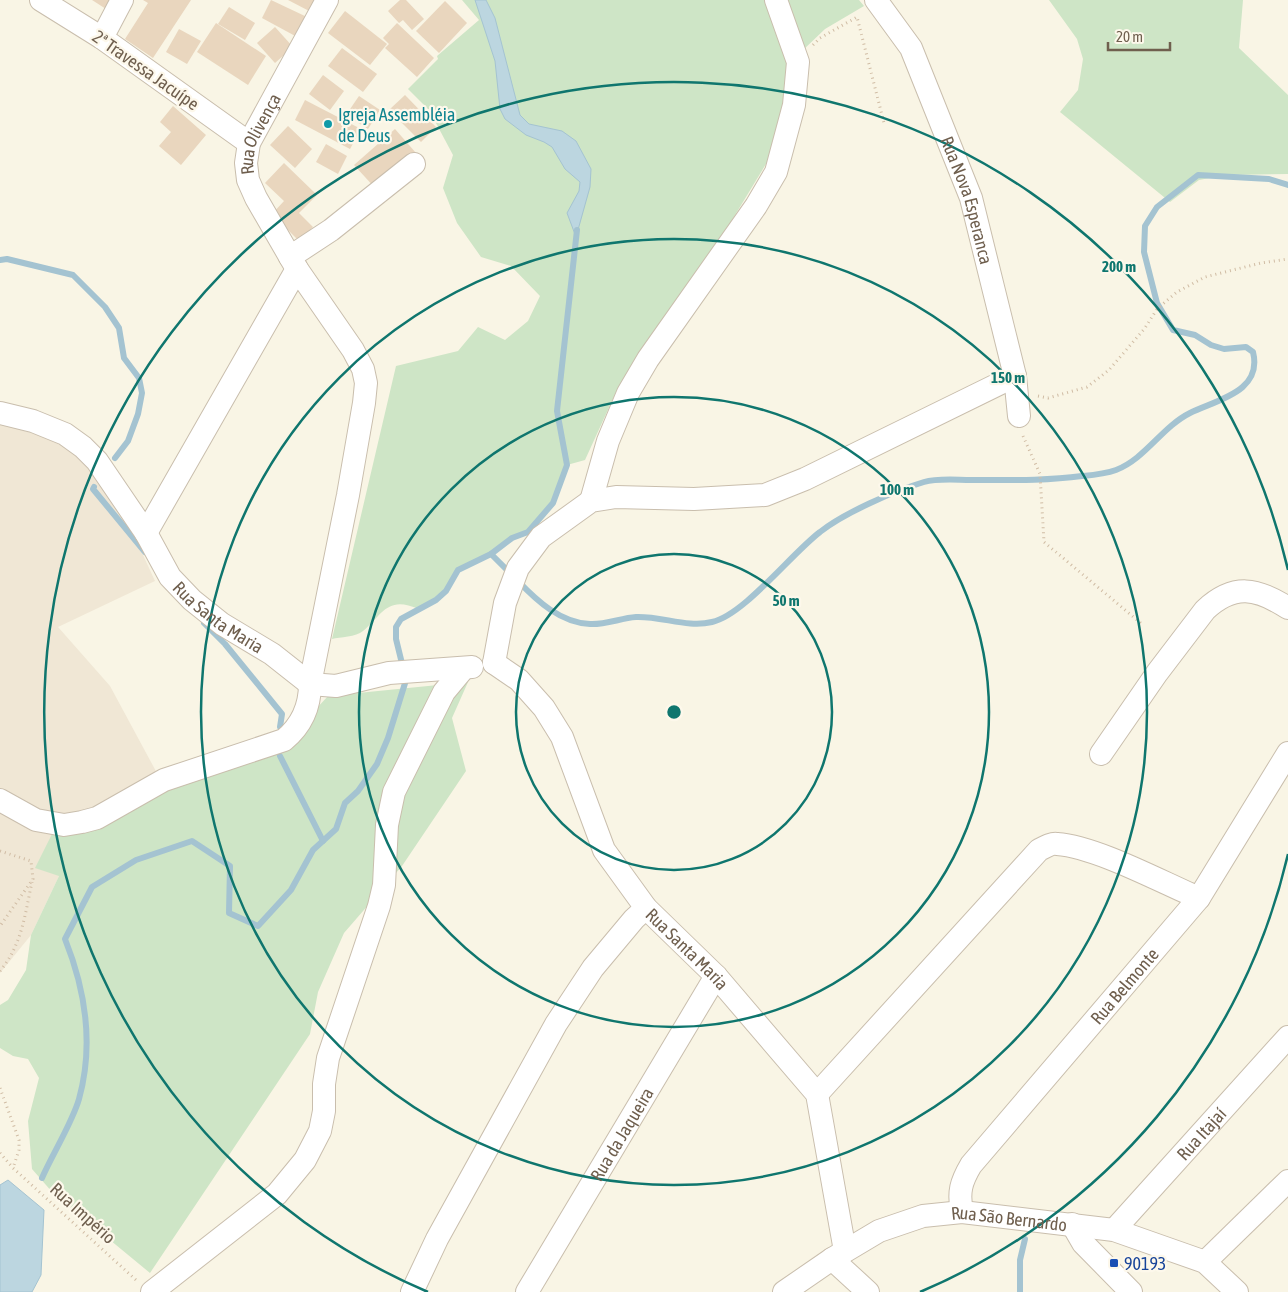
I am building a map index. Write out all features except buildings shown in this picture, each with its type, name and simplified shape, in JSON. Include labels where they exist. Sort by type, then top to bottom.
[{"type":"street","name":"2ª Travessa Jacuípe","points":[[41,0],[102,38],[249,143]]},
{"type":"street","points":[[102,38],[122,0]]},
{"type":"street","name":"Rua Olivença","points":[[0,800],[36,820],[64,825],[97,818],[164,780],[284,740],[292,733],[306,711],[310,699],[310,684],[348,495],[366,383],[363,369],[353,350],[268,221],[248,180],[246,164],[249,143],[327,0]]},
{"type":"street","points":[[591,501],[608,441],[628,393],[648,359],[756,206],[776,172],[794,106],[798,62],[776,0]]},
{"type":"street","name":"Rua Nova Esperanca","points":[[876,0],[911,48],[971,198],[1016,383],[1019,416]]},
{"type":"street","points":[[146,533],[294,263],[331,230],[414,164]]},
{"type":"street","points":[[310,684],[336,686],[389,672],[464,668],[494,663],[505,603],[518,568],[541,537],[591,501],[616,497],[694,499],[765,495],[1016,383]]},
{"type":"street","name":"Rua Santa Maria","points":[[0,413],[33,422],[65,434],[82,447],[97,461],[146,533],[170,576],[192,600],[222,624],[272,654],[310,684]]},
{"type":"street","points":[[1101,754],[1162,666],[1214,601],[1234,592],[1247,591],[1264,594],[1288,608]]},
{"type":"street","name":"Rua Santa Maria","points":[[494,663],[519,680],[544,708],[562,737],[604,850],[646,908],[716,976],[816,1094],[839,1255]]},
{"type":"street","points":[[147,1289],[277,1194],[293,1177],[315,1144],[324,1111],[324,1084],[328,1058],[381,899],[384,885],[387,825],[394,792],[444,692],[464,668]]},
{"type":"street","name":"Rua Belmonte","points":[[962,1212],[959,1196],[960,1182],[971,1165],[1199,898],[1288,754]]},
{"type":"street","points":[[816,1094],[1039,850],[1055,843],[1100,855],[1199,898]]},
{"type":"street","points":[[412,1292],[437,1239],[556,1024],[594,968],[634,919],[646,908]]},
{"type":"street","name":"Rua da Jaqueira","points":[[527,1292],[716,976]]},
{"type":"street","name":"Rua Itajaí","points":[[1114,1230],[1288,1037]]},
{"type":"street","points":[[1205,1262],[1288,1181]]},
{"type":"street","name":"Rua São Bernardo","points":[[784,1292],[879,1231],[901,1222],[924,1216],[962,1212],[1114,1230],[1205,1262],[1237,1292]]},
{"type":"street","points":[[1072,1224],[1083,1243],[1131,1292]]},
{"type":"street","points":[[839,1255],[868,1292]]},
{"type":"path","points":[[798,62],[820,38],[858,17],[884,123]]},
{"type":"path","points":[[1016,383],[1048,398],[1087,387],[1109,370],[1145,328],[1157,309],[1170,298],[1204,277],[1261,263],[1288,259]]},
{"type":"path","points":[[1019,416],[1023,438],[1040,474],[1044,542],[1143,625]]},
{"type":"path","points":[[0,851],[31,861],[33,879],[20,940],[9,960],[0,971]]},
{"type":"path","points":[[0,926],[33,879]]},
{"type":"path","points":[[0,1088],[19,1140],[19,1150],[13,1168]]},
{"type":"path","name":"Rua Império","points":[[0,1153],[13,1168],[147,1289]]},
{"type":"shaded area","points":[[0,424],[56,440],[87,463],[126,518],[155,581],[58,627],[110,686],[165,788],[59,876],[31,935],[0,973]]},
{"type":"green space","points":[[462,0],[768,0],[790,57],[788,96],[769,159],[729,225],[617,390],[585,460],[567,465],[553,503],[528,532],[512,538],[491,554],[458,570],[446,591],[436,600],[419,609],[408,605],[392,605],[386,608],[360,633],[332,639],[396,366],[458,351],[478,327],[505,340],[528,321],[540,296],[511,266],[481,257],[457,223],[443,188],[453,155],[429,110],[408,89],[438,59],[437,56],[479,20]]},
{"type":"green space","points":[[781,0],[859,0],[864,6],[825,29],[802,51]]},
{"type":"green space","points":[[1049,0],[1243,0],[1239,48],[1288,95],[1288,174],[1226,175],[1199,180],[1170,202],[1060,112],[1078,90],[1083,59],[1077,39]]},
{"type":"green space","points":[[468,682],[452,718],[466,771],[402,866],[344,933],[318,992],[310,1034],[150,1273],[53,1193],[32,1169],[28,1121],[39,1078],[28,1059],[13,1056],[0,1048],[0,1005],[8,1000],[26,970],[31,935],[59,876],[35,868],[53,832],[165,788],[241,765],[316,709],[328,696]]},
{"type":"water","points":[[475,0],[486,0],[495,18],[520,115],[529,124],[562,131],[576,141],[591,169],[590,187],[576,237],[567,213],[579,191],[580,182],[565,169],[552,147],[526,135],[505,119],[500,109],[495,61]]},
{"type":"water","points":[[8,1180],[44,1210],[41,1275],[32,1292],[0,1292],[0,1185]]},
{"type":"waterway","points":[[518,581],[550,610],[579,623],[601,623],[636,617],[693,624],[712,622],[725,617],[753,596],[820,532],[842,517],[898,491],[935,480],[1054,479],[1103,473],[1126,465],[1145,451],[1180,419],[1235,393],[1251,377],[1254,366],[1253,352],[1246,347],[1224,349],[1211,345],[1195,335],[1173,330],[1157,303],[1144,252],[1145,226],[1157,207],[1198,175],[1269,179],[1288,185]]},
{"type":"waterway","points":[[42,1178],[72,1117],[84,1079],[86,1058],[85,1018],[78,978],[65,939],[92,887],[136,860],[192,841],[230,866],[229,913],[258,926],[291,890],[313,850],[336,829],[345,803],[358,791],[377,764],[388,738],[406,680],[396,639],[396,627],[401,619],[436,600],[446,591],[458,570],[491,554],[512,538],[528,532],[553,503],[567,465],[557,411],[577,230]]},
{"type":"waterway","points":[[0,260],[7,259],[73,275],[105,307],[119,328],[124,358],[139,378],[142,393],[138,414],[128,441],[115,458]]},
{"type":"waterway","points":[[94,487],[93,489],[145,552]]},
{"type":"waterway","points":[[491,554],[511,574]]},
{"type":"waterway","points":[[204,623],[225,644],[282,714],[280,727]]},
{"type":"waterway","points":[[280,756],[323,841]]},
{"type":"waterway","points":[[1020,1292],[1020,1260],[1025,1239]]},
{"type":"place","name":"Igreja Assembléia de Deus","points":[[328,124]]},
{"type":"place","name":"90193","points":[[1114,1263]]}]
